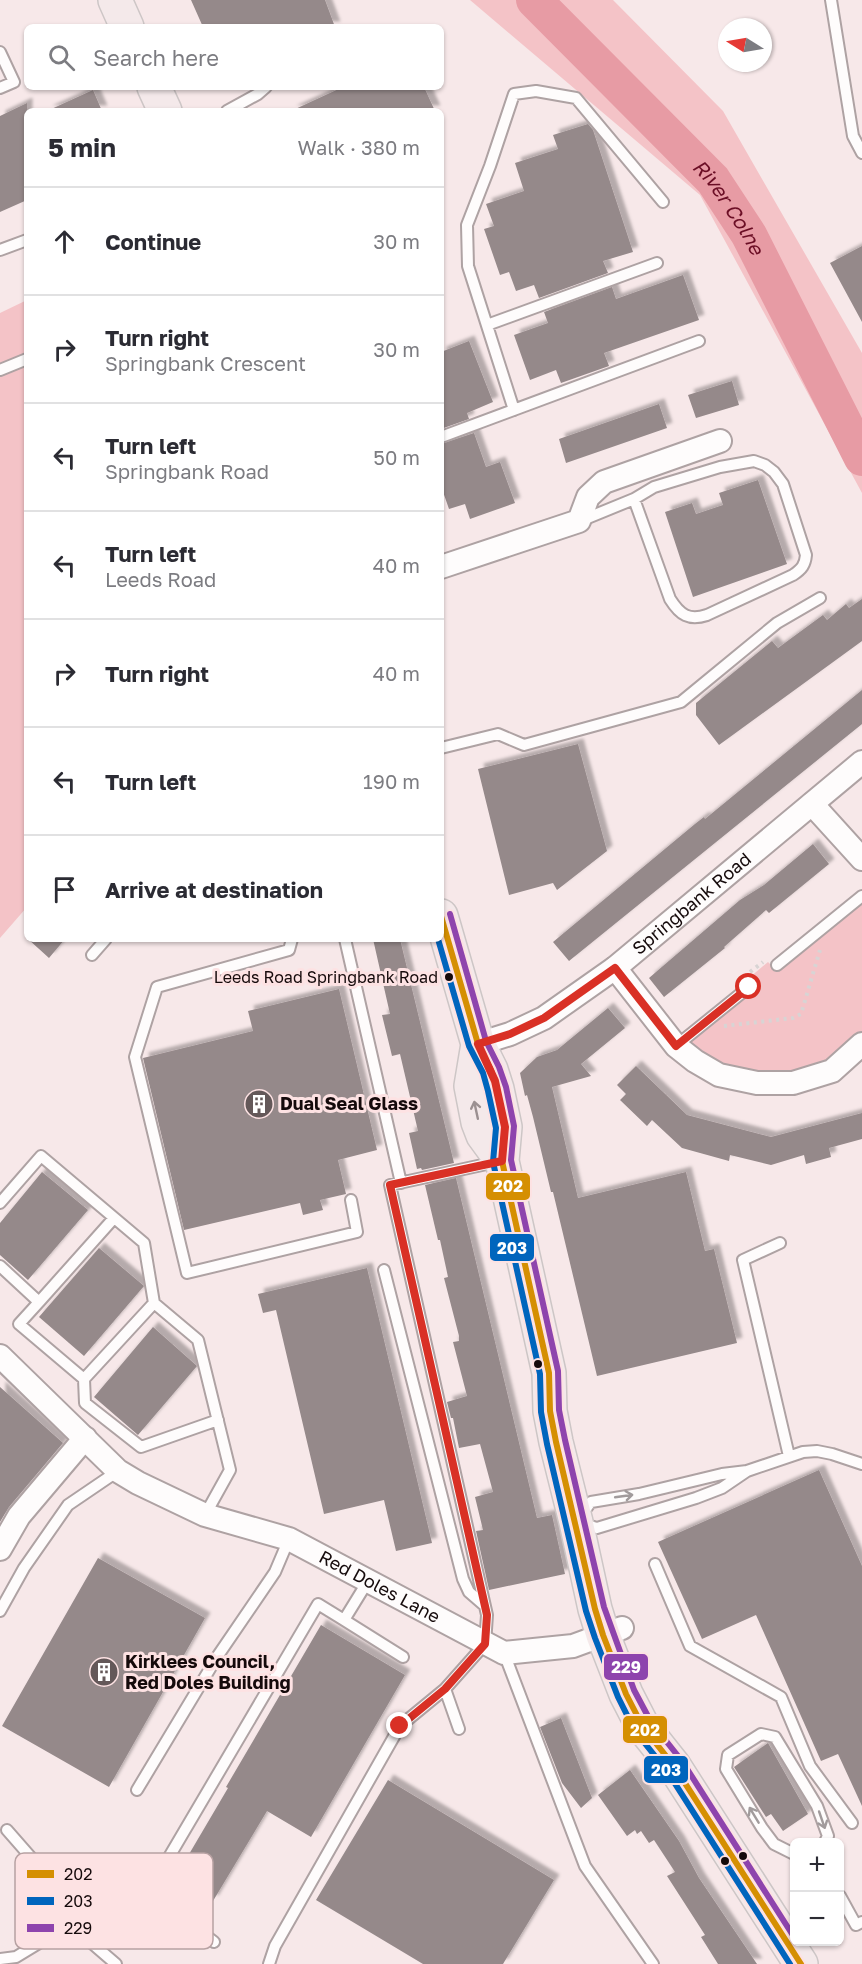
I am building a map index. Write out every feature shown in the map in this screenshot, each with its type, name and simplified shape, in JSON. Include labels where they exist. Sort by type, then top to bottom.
[{"type":"main road","points":[[115,0],[126,24]]},
{"type":"main road","points":[[155,90],[164,108]]},
{"type":"main road","points":[[444,926],[478,1044],[471,1086],[477,1113],[483,1135],[502,1161],[549,1372],[550,1411],[588,1517],[595,1609],[612,1631],[626,1694],[643,1727],[674,1766],[801,1964]]},
{"type":"street","points":[[444,566],[579,521],[588,497],[604,482],[720,441]]},
{"type":"street","name":"Springbank Road","points":[[478,1044],[510,1034],[544,1018],[615,968],[862,762]]},
{"type":"street","points":[[812,804],[862,859]]},
{"type":"street","points":[[615,968],[676,1046],[695,1061],[719,1075],[757,1083],[793,1083],[832,1071],[862,1044]]},
{"type":"street","name":"Red Doles Lane","points":[[0,1356],[118,1471],[138,1483],[205,1515],[289,1539],[495,1648]]},
{"type":"street","points":[[0,1549],[19,1516],[85,1438]]},
{"type":"street","points":[[495,1648],[573,1646],[612,1631]]},
{"type":"lane","points":[[831,0],[853,136],[862,153]]},
{"type":"lane","points":[[0,52],[14,82],[0,88]]},
{"type":"lane","points":[[232,108],[263,90]]},
{"type":"lane","points":[[514,410],[468,266],[467,225],[514,94],[536,91],[576,98],[663,202]]},
{"type":"lane","points":[[0,250],[24,241]]},
{"type":"lane","points":[[487,325],[657,263]]},
{"type":"lane","points":[[444,436],[699,341]]},
{"type":"lane","points":[[0,370],[24,360]]},
{"type":"lane","points":[[579,521],[634,499],[654,488],[709,470],[754,461],[774,472],[783,484],[806,555],[805,564],[793,575],[707,615],[696,619],[684,615],[670,600],[634,499]]},
{"type":"lane","points":[[444,747],[498,734],[524,745],[681,702],[777,623],[820,598]]},
{"type":"lane","points":[[777,965],[862,896]]},
{"type":"lane","points":[[92,955],[103,942]]},
{"type":"lane","points":[[291,942],[289,950],[158,987],[135,1057],[187,1273],[357,1232],[351,1200]]},
{"type":"lane","points":[[346,942],[401,1183]]},
{"type":"lane","points":[[676,1046],[749,987]]},
{"type":"lane","points":[[0,1203],[41,1156],[144,1243],[154,1304],[198,1340],[230,1470],[205,1515]]},
{"type":"lane","points":[[502,1161],[390,1185],[495,1648],[585,1866],[653,1964]]},
{"type":"lane","points":[[84,1379],[20,1324],[114,1218]]},
{"type":"lane","points":[[780,1243],[743,1260],[789,1456]]},
{"type":"lane","points":[[0,1266],[39,1302]]},
{"type":"lane","points":[[384,1270],[464,1579],[469,1592],[484,1605]]},
{"type":"lane","points":[[154,1304],[84,1379],[85,1403],[141,1447],[218,1420]]},
{"type":"lane","points":[[588,1517],[639,1494],[722,1474],[747,1471],[803,1452],[817,1451],[832,1454],[862,1464]]},
{"type":"lane","points":[[0,1611],[24,1568],[68,1505],[118,1471]]},
{"type":"lane","points":[[588,1517],[696,1498],[722,1488],[747,1471]]},
{"type":"lane","points":[[137,1790],[217,1657],[275,1572],[289,1539]]},
{"type":"lane","points":[[655,1564],[690,1646],[781,1697],[810,1766],[852,1823]]},
{"type":"lane","points":[[344,1620],[368,1581]]},
{"type":"lane","points":[[172,1853],[318,1604],[403,1658]]},
{"type":"lane","points":[[269,1964],[275,1946],[400,1726],[495,1648]]},
{"type":"lane","points":[[445,1689],[459,1729]]},
{"type":"lane","points":[[790,1852],[774,1844],[726,1769],[728,1755],[761,1734],[775,1737],[818,1806],[827,1838]]},
{"type":"lane","points":[[7,1830],[27,1853]]},
{"type":"lane","points":[[844,1903],[856,1925],[862,1922]]},
{"type":"lane","points":[[0,1959],[16,1957],[29,1949]]},
{"type":"lane","points":[[99,1949],[116,1964]]},
{"type":"path","points":[[704,1023],[712,1028],[793,1018],[801,1014],[821,951],[814,935]]},
{"type":"path","points":[[749,987],[742,979],[760,964],[770,957],[777,965]]},
{"type":"shaded area","points":[[470,0],[613,0],[723,111],[862,353],[862,493],[700,195]]},
{"type":"shaded area","points":[[24,301],[24,910],[0,938],[0,313]]},
{"type":"shaded area","points":[[862,903],[862,1037],[828,1069],[758,1079],[681,1047],[755,986],[749,978],[768,962],[776,970]]},
{"type":"building","points":[[191,0],[325,0],[334,24],[202,24]]},
{"type":"building","points":[[93,90],[101,108],[54,108]]},
{"type":"building","points":[[336,90],[425,90],[434,108],[298,108]]},
{"type":"building","points":[[27,103],[27,108],[24,108],[24,201],[0,212],[0,116]]},
{"type":"building","points":[[588,124],[593,130],[633,252],[603,261],[608,273],[539,298],[534,285],[516,291],[509,272],[500,275],[484,229],[494,226],[486,204],[524,191],[515,163],[558,149],[553,135]]},
{"type":"building","points":[[862,246],[862,322],[830,263]]},
{"type":"building","points":[[683,275],[699,320],[604,353],[609,366],[561,383],[556,370],[530,380],[514,335],[548,323],[544,312],[612,287],[616,299]]},
{"type":"building","points":[[469,341],[493,402],[467,413],[469,419],[444,428],[444,351]]},
{"type":"building","points":[[732,381],[739,405],[696,418],[688,395]]},
{"type":"building","points":[[659,404],[667,428],[566,463],[559,439]]},
{"type":"building","points":[[474,433],[486,467],[500,462],[515,503],[470,519],[465,504],[449,509],[444,495],[444,443]]},
{"type":"building","points":[[758,480],[787,564],[693,597],[665,512],[692,503],[696,514],[723,505],[719,493]]},
{"type":"building","points":[[862,599],[862,641],[719,745],[696,715],[696,703],[772,641],[778,648],[823,615],[827,620],[846,604],[849,608]]},
{"type":"building","points":[[862,690],[862,724],[569,961],[553,942]]},
{"type":"building","points":[[578,744],[607,851],[557,890],[553,883],[509,895],[478,769]]},
{"type":"building","points":[[813,844],[829,864],[769,913],[766,910],[725,948],[664,997],[649,978],[740,900],[764,885]]},
{"type":"building","points":[[31,942],[62,942],[49,958]]},
{"type":"building","points":[[374,942],[401,942],[454,1163],[417,1169],[409,1133],[418,1131],[400,1054],[392,1056],[382,1015],[390,1014]]},
{"type":"building","name":"Dual Seal Glass","points":[[339,989],[377,1150],[338,1160],[346,1194],[320,1200],[323,1210],[303,1215],[300,1203],[184,1230],[143,1058],[253,1031],[248,1011]]},
{"type":"building","points":[[608,1008],[625,1028],[581,1064],[591,1076],[552,1087],[578,1198],[686,1172],[705,1251],[714,1249],[737,1343],[597,1376],[553,1192],[551,1192],[520,1073],[537,1057],[557,1050]]},
{"type":"building","points":[[636,1066],[687,1115],[771,1137],[862,1113],[862,1139],[829,1148],[831,1157],[806,1164],[804,1155],[771,1165],[730,1155],[729,1161],[682,1148],[652,1120],[647,1126],[620,1100],[626,1094],[617,1085]]},
{"type":"building","points":[[42,1172],[88,1210],[28,1280],[0,1255],[0,1223]]},
{"type":"building","points":[[456,1178],[537,1518],[552,1515],[565,1574],[489,1590],[476,1531],[483,1530],[475,1497],[493,1492],[480,1444],[459,1448],[447,1402],[467,1396],[453,1342],[459,1341],[459,1336],[444,1278],[448,1277],[425,1185]]},
{"type":"building","points":[[99,1248],[144,1286],[84,1356],[39,1317]]},
{"type":"building","points":[[367,1268],[432,1543],[396,1551],[384,1500],[324,1514],[276,1310],[263,1313],[258,1294]]},
{"type":"building","points":[[153,1327],[197,1366],[138,1435],[94,1397]]},
{"type":"building","points":[[0,1387],[63,1443],[9,1507],[0,1522]]},
{"type":"building","points":[[819,1470],[862,1566],[862,1806],[838,1754],[821,1761],[756,1615],[702,1639],[658,1542]]},
{"type":"building","name":"Kirklees Council, Red Doles Building","points":[[98,1558],[205,1618],[109,1787],[2,1726]]},
{"type":"building","points":[[321,1625],[405,1675],[311,1837],[267,1811],[213,1901],[213,1853],[190,1853],[228,1788],[226,1787]]},
{"type":"building","points":[[561,1718],[592,1798],[581,1808],[562,1783],[540,1727]]},
{"type":"building","points":[[768,1743],[808,1814],[783,1831],[771,1814],[766,1817],[734,1767]]},
{"type":"building","points":[[630,1770],[679,1841],[699,1878],[757,1964],[718,1964],[701,1937],[705,1935],[667,1876],[675,1872],[654,1840],[649,1843],[641,1831],[637,1834],[635,1830],[627,1836],[598,1795]]},
{"type":"building","points":[[388,1780],[554,1880],[503,1964],[423,1964],[316,1900]]},
{"type":"waterway","name":"River Colne","points":[[534,0],[713,180],[749,235],[862,458]]},
{"type":"transit line","name":"229","points":[[450,914],[486,1041],[506,1087],[514,1126],[511,1160],[558,1371],[559,1410],[565,1440],[604,1607],[634,1690],[651,1722],[682,1761],[790,1931]]},
{"type":"transit line","name":"202","points":[[444,926],[478,1044],[491,1070],[497,1089],[505,1127],[502,1161],[549,1373],[550,1411],[556,1442],[603,1635],[626,1694],[643,1727],[674,1766],[801,1964]]},
{"type":"transit line","name":"203","points":[[439,942],[469,1046],[483,1073],[488,1091],[496,1128],[493,1162],[540,1374],[541,1412],[547,1444],[586,1611],[595,1638],[618,1697],[635,1731],[667,1771],[790,1964]]},
{"type":"place","name":"Leeds Road Springbank Road","points":[[449,977]]},
{"type":"place","name":"Dual Seal Glass","points":[[259,1104]]},
{"type":"place","name":"Kirklees Council, Red Doles Building","points":[[104,1672]]},
{"type":"route","points":[[400,1726],[445,1689],[485,1644],[487,1615],[390,1185],[502,1161],[505,1127],[495,1081],[478,1044],[510,1034],[544,1018],[615,968],[676,1046],[749,987]]}]
